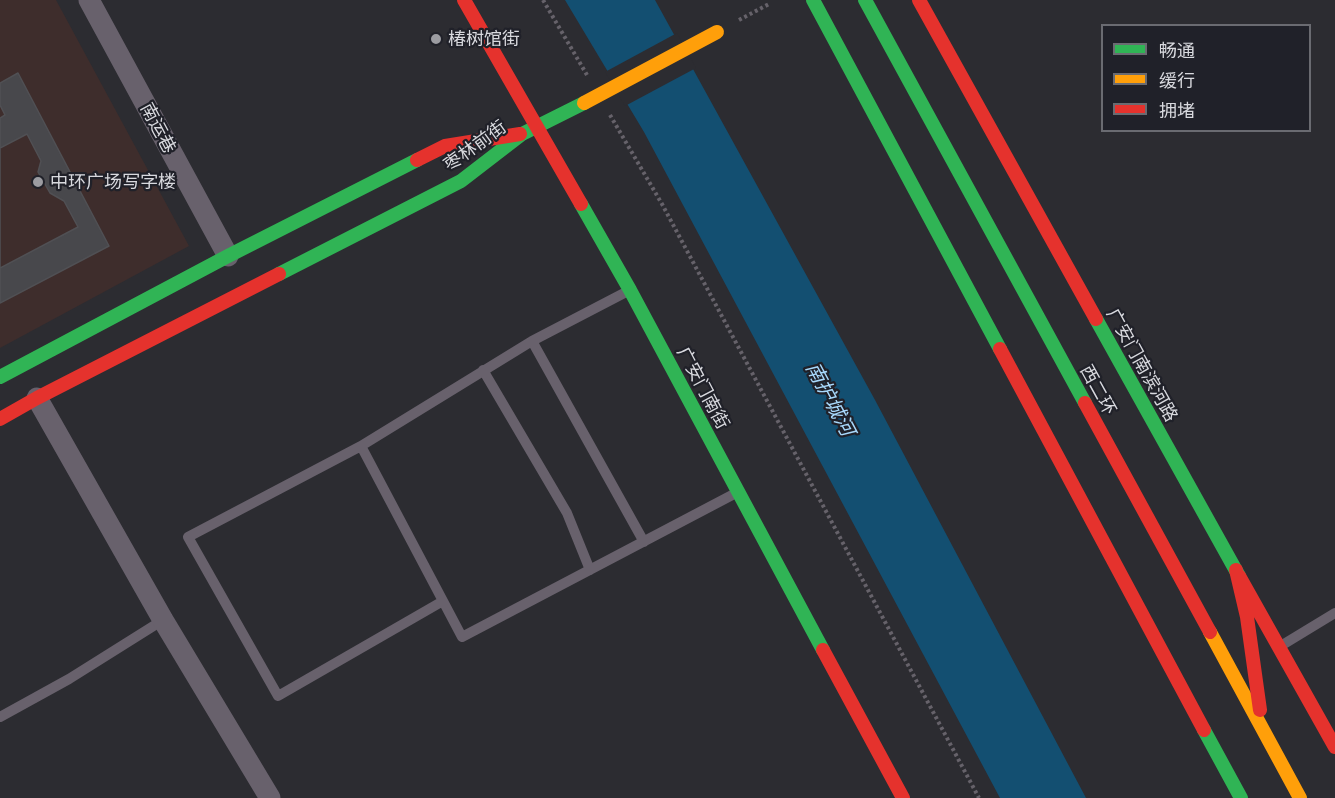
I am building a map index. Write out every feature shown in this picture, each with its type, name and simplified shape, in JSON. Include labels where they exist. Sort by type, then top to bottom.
[{"type":"main road","name":"广安门南街","points":[[464,0],[630,290],[903,798]]},
{"type":"main road","points":[[813,0],[1241,798]]},
{"type":"main road","name":"西二环","points":[[865,0],[1300,798]]},
{"type":"main road","name":"广安门南滨河路","points":[[919,0],[1335,747]]},
{"type":"main road","points":[[522,134],[584,104],[717,32]]},
{"type":"main road","name":"枣林前街","points":[[0,377],[228,255],[445,146],[522,134]]},
{"type":"main road","name":"枣林前街","points":[[0,419],[461,181],[522,134]]},
{"type":"main road","points":[[1236,570],[1247,617],[1262,730]]},
{"type":"street","name":"南运巷","points":[[89,0],[228,255]]},
{"type":"street","points":[[37,398],[163,620],[270,798]]},
{"type":"lane","points":[[443,601],[278,696],[188,537],[361,446],[532,341],[630,290]]},
{"type":"lane","points":[[532,341],[644,542]]},
{"type":"lane","points":[[483,370],[567,513],[590,570]]},
{"type":"lane","points":[[361,446],[462,637],[739,492]]},
{"type":"lane","points":[[1278,647],[1335,613]]},
{"type":"lane","points":[[0,717],[163,620]]},
{"type":"path","points":[[543,0],[591,82]]},
{"type":"path","points":[[717,32],[769,4]]},
{"type":"path","points":[[608,112],[662,204],[979,798]]},
{"type":"shaded area","points":[[0,0],[56,0],[189,246],[0,348]]},
{"type":"water","name":"南护城河","points":[[565,0],[655,0],[875,400],[1086,798],[1000,798],[644,132]]},
{"type":"pier","points":[[677,33],[696,68],[625,106],[605,72]]},
{"type":"building","name":"中环广场写字楼","points":[[18,73],[109,246],[0,303],[0,118],[5,115],[0,105],[0,83]]},
{"type":"building","points":[[27,134],[41,161],[38,172],[50,193],[64,201],[78,227],[0,268],[0,148]]},
{"type":"traffic: fast","points":[[813,0],[1000,349]]},
{"type":"traffic: fast","points":[[865,0],[1085,403]]},
{"type":"traffic: fast","points":[[279,274],[461,181],[522,134],[584,103]]},
{"type":"traffic: fast","points":[[0,377],[228,256],[417,160]]},
{"type":"traffic: fast","points":[[581,204],[630,290],[823,650]]},
{"type":"traffic: fast","points":[[1096,319],[1239,576]]},
{"type":"traffic: fast","points":[[1204,730],[1241,798]]},
{"type":"traffic: slow","points":[[584,103],[717,32]]},
{"type":"traffic: slow","points":[[1210,632],[1300,798]]},
{"type":"traffic: jam","points":[[464,0],[581,204]]},
{"type":"traffic: jam","points":[[919,0],[1096,319]]},
{"type":"traffic: jam","points":[[417,160],[445,146],[520,134]]},
{"type":"traffic: jam","points":[[0,419],[279,274]]},
{"type":"traffic: jam","points":[[1000,349],[1204,730]]},
{"type":"traffic: jam","points":[[1085,403],[1210,632]]},
{"type":"traffic: jam","points":[[1236,570],[1247,617],[1260,710]]},
{"type":"traffic: jam","points":[[1239,576],[1335,747]]},
{"type":"traffic: jam","points":[[823,650],[903,798]]},
{"type":"place","name":"椿树馆街","points":[[436,39]]},
{"type":"place","name":"中环广场写字楼","points":[[38,182]]}]
